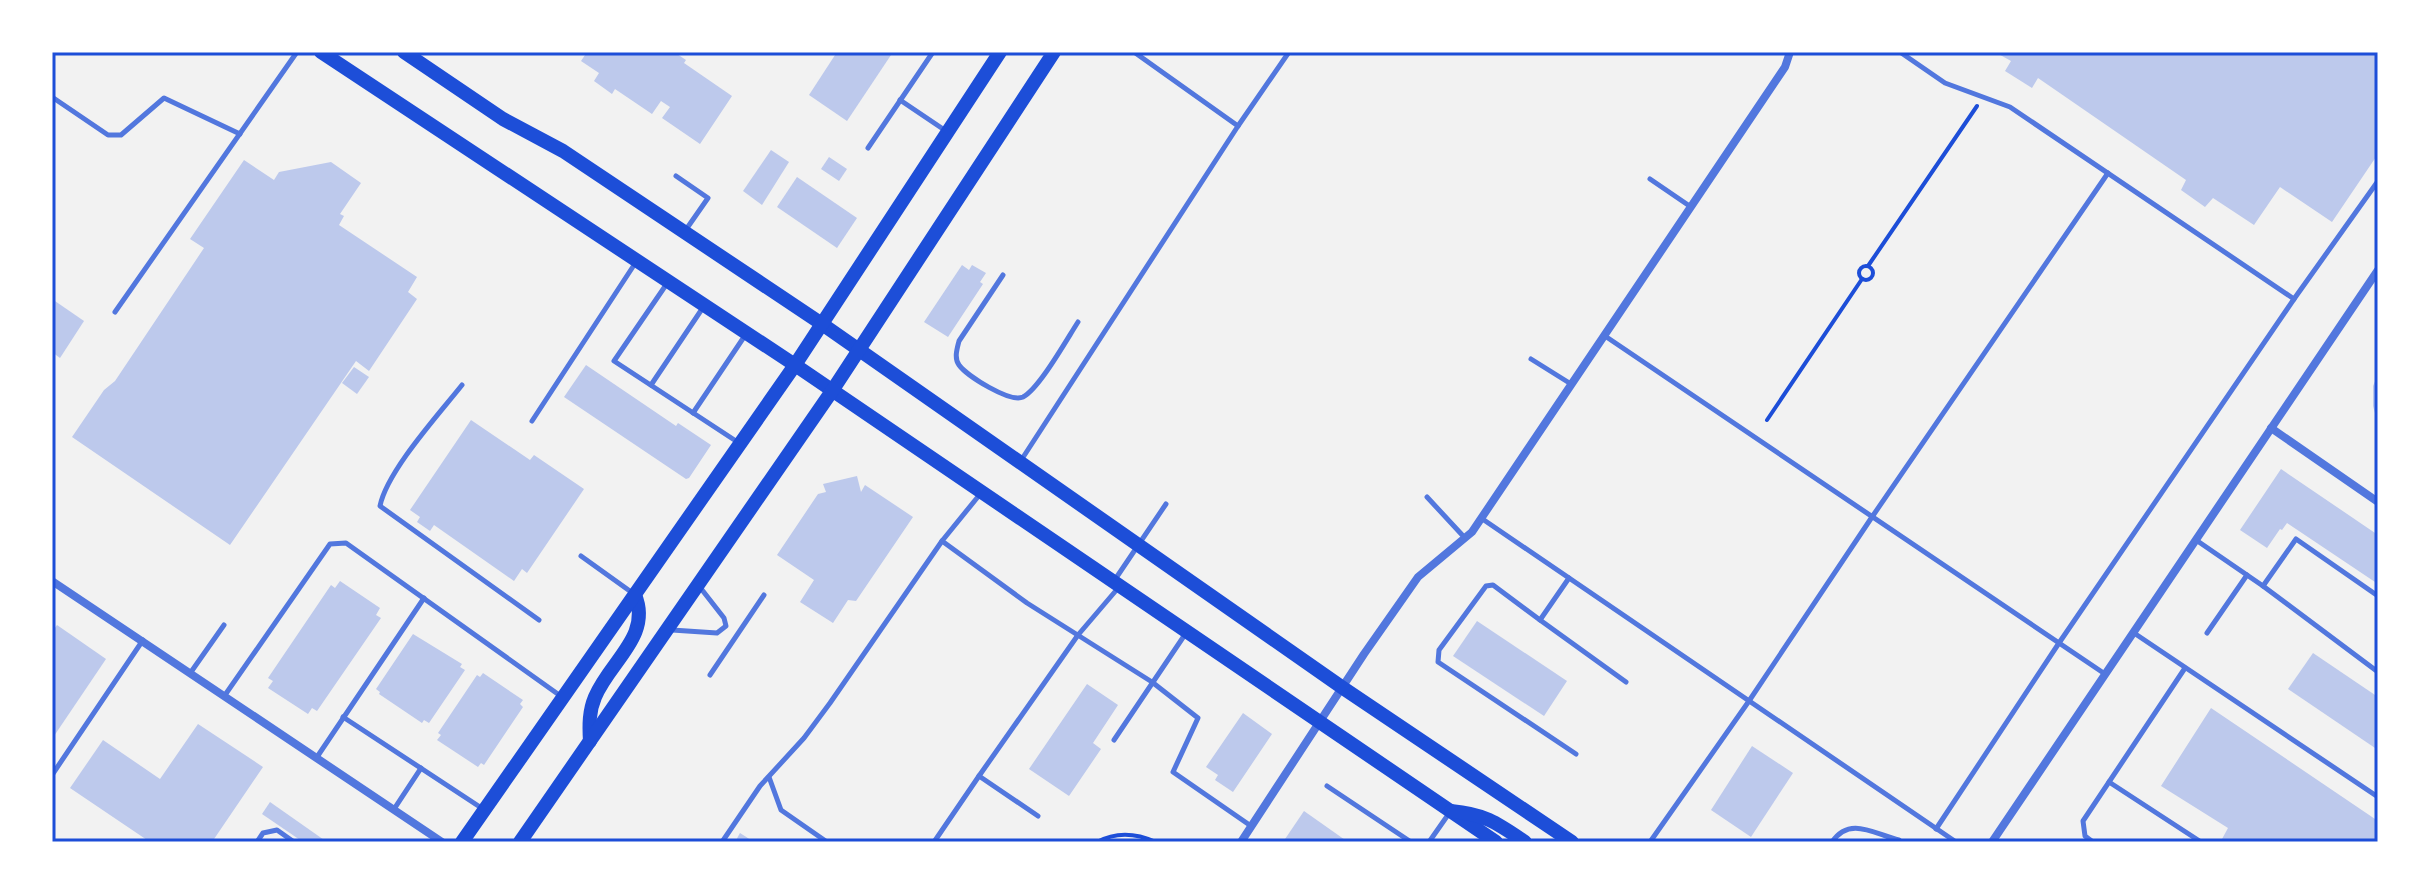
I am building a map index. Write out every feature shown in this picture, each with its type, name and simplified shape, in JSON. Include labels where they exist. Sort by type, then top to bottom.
[{"type":"main road","points":[[321,52],[795,365],[1496,842]]},
{"type":"main road","points":[[404,52],[503,119],[563,151],[822,324],[1343,688],[1572,842]]},
{"type":"main road","points":[[462,842],[795,365],[1000,52]]},
{"type":"main road","points":[[520,842],[832,391],[1054,52]]},
{"type":"main road","points":[[590,741],[589,719],[595,696],[640,621],[635,595]]},
{"type":"main road","points":[[1450,811],[1492,819],[1525,842]]},
{"type":"street","points":[[1241,842],[1418,577],[1466,539],[1481,518],[1785,67],[1790,52]]},
{"type":"street","points":[[1992,842],[2378,270]]},
{"type":"street","points":[[2271,428],[2378,502]]},
{"type":"street","points":[[52,581],[442,842]]},
{"type":"lane","points":[[115,312],[297,52]]},
{"type":"lane","points":[[868,148],[933,52]]},
{"type":"lane","points":[[1134,52],[1238,126]]},
{"type":"lane","points":[[1020,463],[1289,52]]},
{"type":"lane","points":[[1900,52],[1945,83],[2010,107],[2294,299]]},
{"type":"lane","points":[[52,97],[108,135],[121,135],[164,98],[240,134]]},
{"type":"lane","points":[[900,100],[947,132]]},
{"type":"lane","points":[[1650,842],[2108,173]]},
{"type":"lane","points":[[676,176],[708,198],[684,232]]},
{"type":"lane","points":[[1650,179],[1691,207]]},
{"type":"lane","points":[[1936,829],[2059,643],[2378,181]]},
{"type":"lane","points":[[532,421],[637,261]]},
{"type":"lane","points":[[1003,275],[959,341],[955,352],[958,365],[990,388],[1010,398],[1020,399],[1032,391],[1078,322]]},
{"type":"lane","points":[[668,282],[614,361],[740,444]]},
{"type":"lane","points":[[651,385],[704,306]]},
{"type":"lane","points":[[693,413],[747,333]]},
{"type":"lane","points":[[1604,335],[2105,674]]},
{"type":"lane","points":[[1531,359],[1571,385]]},
{"type":"lane","points":[[462,385],[414,445],[382,492],[380,506],[539,620]]},
{"type":"lane","points":[[722,842],[769,776],[804,738],[942,541],[982,493]]},
{"type":"lane","points":[[1427,497],[1466,539]]},
{"type":"lane","points":[[934,842],[1116,584],[1166,504]]},
{"type":"lane","points":[[1481,518],[1956,842]]},
{"type":"lane","points":[[2263,586],[2296,539],[2378,596]]},
{"type":"lane","points":[[2196,540],[2378,672]]},
{"type":"lane","points":[[942,541],[1027,603],[1152,682],[1198,718],[1173,772],[1251,826]]},
{"type":"lane","points":[[225,695],[330,544],[346,543],[563,697]]},
{"type":"lane","points":[[581,556],[635,595]]},
{"type":"lane","points":[[2207,633],[2247,575]]},
{"type":"lane","points":[[1540,620],[1569,578]]},
{"type":"lane","points":[[667,630],[717,633],[726,626],[724,618],[698,584]]},
{"type":"lane","points":[[1576,754],[1438,662],[1439,650],[1486,586],[1493,585],[1626,682]]},
{"type":"lane","points":[[710,675],[764,595]]},
{"type":"lane","points":[[317,757],[424,598]]},
{"type":"lane","points":[[191,672],[224,625]]},
{"type":"lane","points":[[723,629],[735,638]]},
{"type":"lane","points":[[1114,740],[1186,632]]},
{"type":"lane","points":[[2133,632],[2378,797]]},
{"type":"lane","points":[[52,775],[143,640]]},
{"type":"lane","points":[[2093,842],[2085,836],[2083,821],[2185,668]]},
{"type":"lane","points":[[343,717],[484,810]]},
{"type":"lane","points":[[394,809],[421,768]]},
{"type":"lane","points":[[769,776],[781,810],[827,842]]},
{"type":"lane","points":[[979,776],[1038,816]]},
{"type":"lane","points":[[2109,782],[2201,842]]},
{"type":"lane","points":[[1327,786],[1411,842]]},
{"type":"lane","points":[[1429,842],[1450,811]]},
{"type":"lane","points":[[1832,842],[1845,830],[1858,826],[1899,840]]},
{"type":"lane","points":[[257,842],[263,833],[277,830],[294,842]]},
{"type":"path","points":[[1862,279],[1860,270],[1868,266],[1978,104]]},
{"type":"path","points":[[1862,279],[1868,280],[1873,276],[1868,266]]},
{"type":"path","points":[[1767,420],[1862,279]]},
{"type":"path","points":[[1097,842],[1115,834],[1136,835],[1156,842]]},
{"type":"building","points":[[587,52],[674,52],[686,60],[684,63],[732,96],[700,144],[662,118],[670,107],[661,101],[652,114],[615,89],[612,94],[594,81],[599,73],[581,61]]},
{"type":"building","points":[[837,52],[893,52],[847,121],[809,95]]},
{"type":"building","points":[[1995,52],[2378,52],[2378,154],[2332,222],[2280,187],[2254,225],[2213,198],[2205,207],[2181,190],[2186,180],[2038,78],[2032,88],[2005,71],[2011,61]]},
{"type":"building","points":[[771,150],[789,162],[762,205],[743,191]]},
{"type":"building","points":[[829,157],[847,169],[839,181],[821,169]]},
{"type":"building","points":[[244,160],[274,180],[279,172],[331,162],[361,183],[340,214],[344,216],[339,225],[417,277],[408,292],[417,299],[369,371],[356,361],[230,545],[72,437],[104,390],[115,381],[204,248],[190,239]]},
{"type":"building","points":[[797,177],[857,218],[837,248],[777,207]]},
{"type":"building","points":[[962,265],[969,270],[972,265],[986,273],[980,282],[983,284],[948,337],[924,322]]},
{"type":"building","points":[[52,299],[84,321],[60,358],[52,352]]},
{"type":"building","points":[[586,365],[676,426],[678,423],[711,445],[689,478],[686,479],[564,397]]},
{"type":"building","points":[[354,367],[369,377],[357,394],[342,383]]},
{"type":"building","points":[[2378,374],[2378,419],[2377,420],[2373,386]]},
{"type":"building","points":[[471,420],[530,460],[534,455],[584,489],[527,573],[522,569],[514,581],[434,525],[430,531],[417,522],[420,517],[410,510]]},
{"type":"building","points":[[2281,469],[2378,535],[2378,584],[2287,523],[2267,548],[2240,530]]},
{"type":"building","points":[[857,476],[861,492],[865,485],[913,517],[856,601],[848,600],[833,623],[800,602],[814,580],[777,555],[818,494],[826,492],[823,484]]},
{"type":"building","points":[[340,581],[380,608],[376,615],[381,618],[317,711],[312,708],[308,714],[268,688],[273,681],[268,678],[331,585],[335,588]]},
{"type":"building","points":[[1477,621],[1567,681],[1544,716],[1453,656]]},
{"type":"building","points":[[57,625],[106,659],[52,739],[52,632]]},
{"type":"building","points":[[413,634],[462,664],[460,667],[465,670],[429,723],[424,720],[422,723],[376,689]]},
{"type":"building","points":[[2313,653],[2378,697],[2378,750],[2288,689]]},
{"type":"building","points":[[483,673],[523,700],[520,704],[523,707],[484,765],[481,763],[478,767],[437,740],[441,735],[438,733],[477,675],[480,677]]},
{"type":"building","points":[[1087,684],[1118,705],[1093,743],[1101,749],[1069,796],[1029,769]]},
{"type":"building","points":[[2211,708],[2378,821],[2378,842],[2226,842],[2222,839],[2228,828],[2161,786]]},
{"type":"building","points":[[1243,713],[1272,734],[1233,792],[1215,780],[1218,775],[1206,767]]},
{"type":"building","points":[[198,724],[263,767],[212,842],[150,842],[70,788],[103,740],[160,779]]},
{"type":"building","points":[[1752,746],[1793,773],[1751,837],[1711,810]]},
{"type":"building","points":[[270,802],[327,842],[303,842],[262,814]]},
{"type":"building","points":[[1304,811],[1348,842],[1283,842]]},
{"type":"building","points":[[740,833],[754,842],[735,842]]}]
